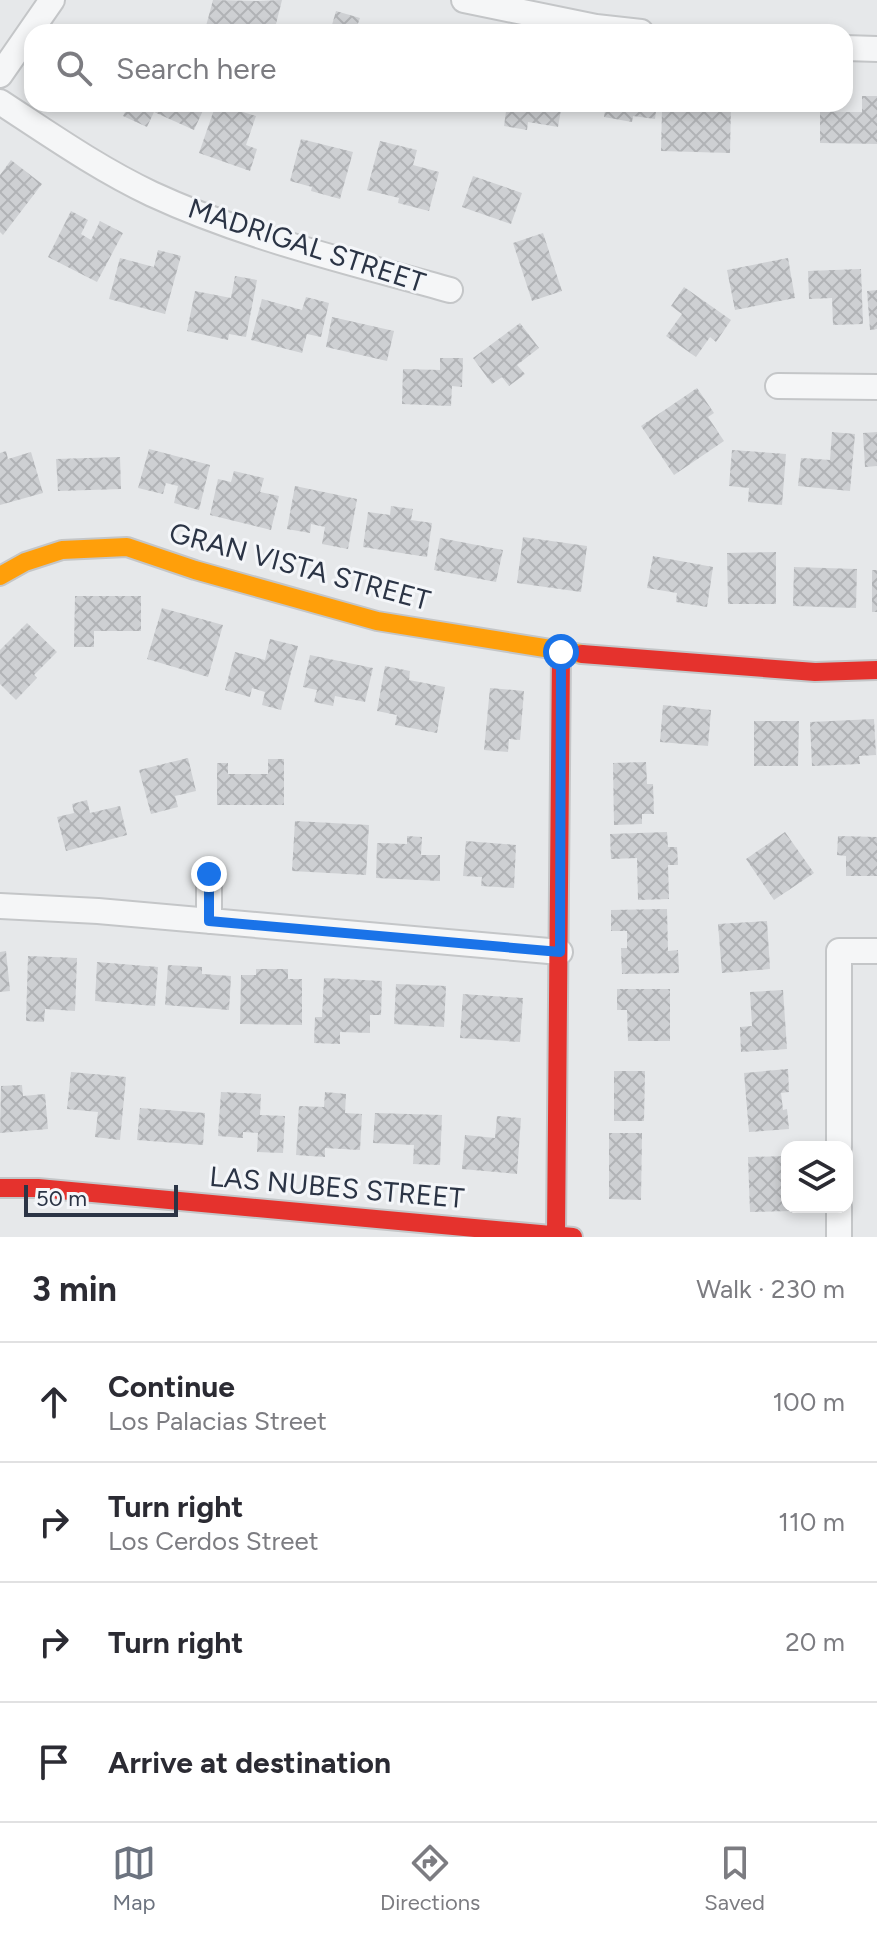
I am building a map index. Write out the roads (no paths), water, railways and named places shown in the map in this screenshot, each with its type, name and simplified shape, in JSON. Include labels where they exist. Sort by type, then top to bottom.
[{"type":"street","points":[[35,24],[52,0]]},
{"type":"street","points":[[464,0],[581,24]]},
{"type":"street","points":[[0,75],[24,40]]},
{"type":"street","points":[[853,48],[877,49]]},
{"type":"street","name":"MADRIGAL STREET","points":[[0,102],[86,158],[137,186],[226,225],[450,290]]},
{"type":"street","points":[[778,386],[877,387]]},
{"type":"street","name":"GRAN VISTA STREET","points":[[0,576],[25,562],[62,550],[127,547],[195,570],[377,621],[561,652],[815,672],[877,670]]},
{"type":"street","points":[[561,652],[560,952],[564,1236]]},
{"type":"street","points":[[209,874],[209,921]]},
{"type":"street","points":[[0,906],[98,911],[560,952]]},
{"type":"street","points":[[839,1141],[839,951],[877,951]]},
{"type":"street","name":"LAS NUBES STREET","points":[[0,1188],[38,1188],[564,1236]]},
{"type":"street","points":[[839,1213],[839,1237]]}]
